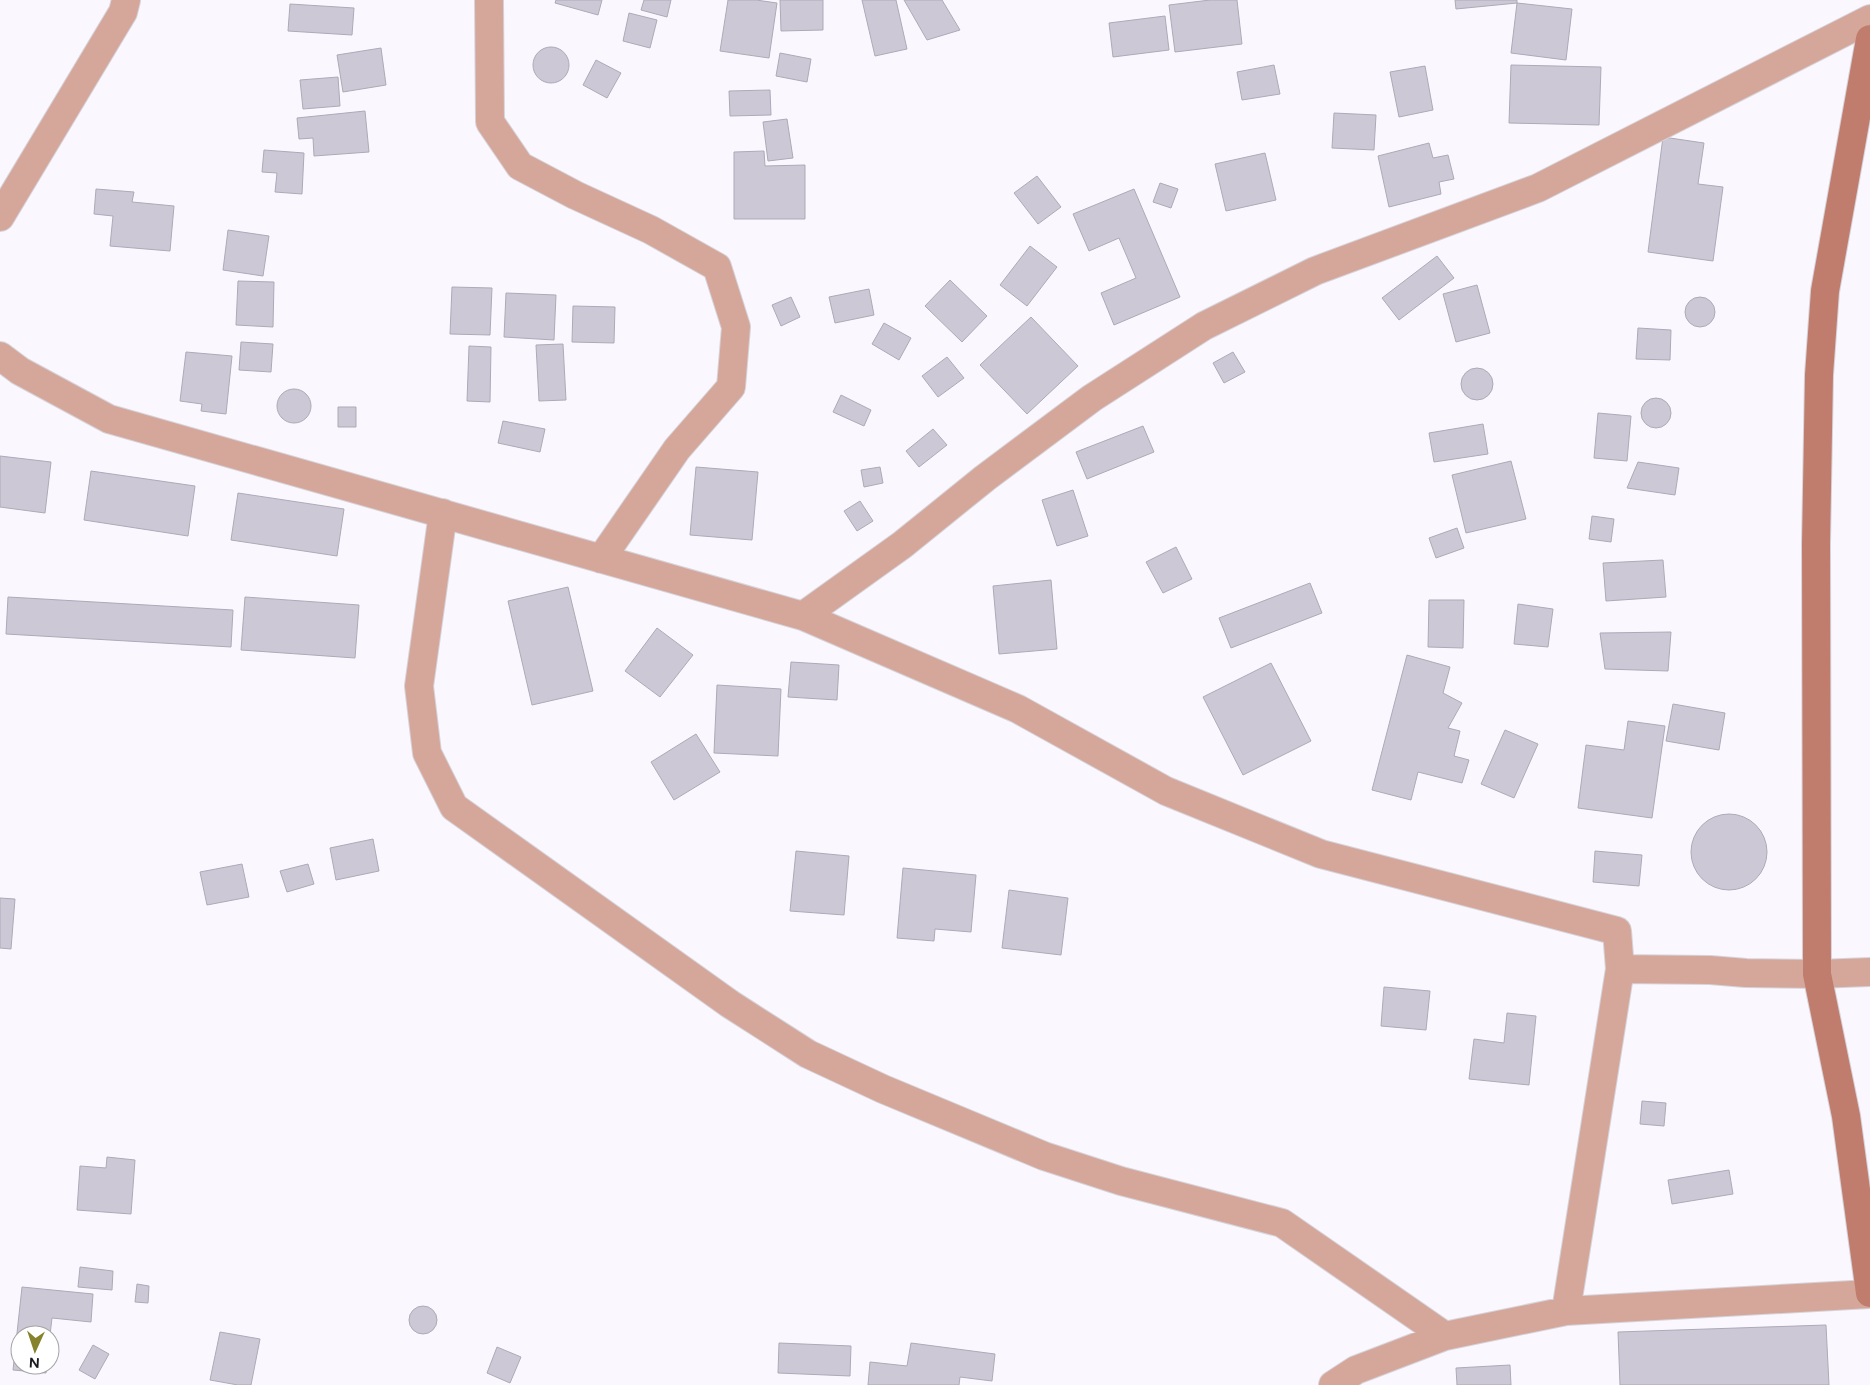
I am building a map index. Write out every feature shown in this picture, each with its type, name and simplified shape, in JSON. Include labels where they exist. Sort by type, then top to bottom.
[{"type":"street","points":[[0,217],[123,12],[126,0]]},
{"type":"street","points":[[489,0],[490,122],[520,166],[575,195],[650,230],[717,268],[736,327],[731,388],[677,449],[601,559]]},
{"type":"street","points":[[803,616],[902,544],[985,478],[1092,398],[1204,326],[1315,271],[1538,188],[1870,19]]},
{"type":"street","points":[[1333,1385],[1356,1370],[1445,1336],[1566,1311],[1870,1294],[1846,1116],[1816,974],[1816,544],[1820,366],[1825,290],[1870,39]]},
{"type":"street","points":[[0,356],[20,371],[109,419],[803,616],[1018,709],[1166,791],[1321,854],[1617,931],[1620,969],[1566,1311]]},
{"type":"street","points":[[443,513],[420,686],[427,753],[454,807],[730,1004],[808,1054],[883,1089],[1044,1156],[1121,1181],[1282,1223],[1445,1336]]},
{"type":"street","points":[[1620,969],[1816,974],[1870,972]]},
{"type":"building","points":[[556,0],[602,0],[598,15],[555,3]]},
{"type":"building","points":[[644,0],[671,0],[667,17],[641,10]]},
{"type":"building","points":[[728,0],[756,0],[777,3],[769,58],[720,51]]},
{"type":"building","points":[[780,0],[823,0],[823,30],[781,31]]},
{"type":"building","points":[[862,0],[896,0],[907,49],[875,56]]},
{"type":"building","points":[[904,0],[942,0],[960,30],[927,40]]},
{"type":"building","points":[[1210,0],[1237,0],[1242,44],[1175,52],[1169,5]]},
{"type":"building","points":[[1455,0],[1517,0],[1517,3],[1456,9]]},
{"type":"building","points":[[1517,3],[1572,9],[1566,60],[1511,53]]},
{"type":"building","points":[[290,4],[354,8],[352,35],[288,31]]},
{"type":"building","points":[[629,13],[657,20],[650,48],[623,41]]},
{"type":"building","points":[[1165,16],[1169,50],[1113,57],[1109,23]]},
{"type":"building","points":[[551,47],[558,48],[564,52],[568,58],[568,72],[564,78],[558,82],[551,83],[544,82],[538,78],[534,72],[533,65],[534,58],[538,52],[544,48]]},
{"type":"building","points":[[381,48],[386,85],[343,92],[337,55]]},
{"type":"building","points":[[780,53],[811,59],[807,82],[776,76]]},
{"type":"building","points":[[596,60],[621,73],[607,98],[583,85]]},
{"type":"building","points":[[1274,65],[1280,94],[1242,100],[1237,72]]},
{"type":"building","points":[[1511,65],[1601,67],[1599,125],[1509,123]]},
{"type":"building","points":[[1425,66],[1433,110],[1399,117],[1390,72]]},
{"type":"building","points":[[338,77],[340,106],[303,109],[300,80]]},
{"type":"building","points":[[770,90],[771,115],[730,116],[729,91]]},
{"type":"building","points":[[365,111],[369,152],[314,156],[313,138],[299,139],[297,118]]},
{"type":"building","points":[[1334,113],[1376,115],[1374,150],[1332,148]]},
{"type":"building","points":[[787,119],[793,158],[768,161],[763,122]]},
{"type":"building","points":[[1663,137],[1704,143],[1698,184],[1723,187],[1713,261],[1648,252]]},
{"type":"building","points":[[1429,143],[1433,158],[1448,155],[1454,179],[1439,182],[1441,194],[1389,207],[1378,156]]},
{"type":"building","points":[[264,150],[304,153],[302,194],[275,192],[277,173],[262,172]]},
{"type":"building","points":[[764,151],[765,166],[805,165],[805,219],[734,219],[734,152]]},
{"type":"building","points":[[1265,153],[1276,200],[1226,211],[1215,164]]},
{"type":"building","points":[[1037,176],[1061,207],[1038,224],[1014,193]]},
{"type":"building","points":[[1160,183],[1178,189],[1171,208],[1153,202]]},
{"type":"building","points":[[96,189],[134,192],[132,202],[174,206],[170,251],[110,246],[113,216],[94,214]]},
{"type":"building","points":[[1134,189],[1180,297],[1114,325],[1101,293],[1136,278],[1119,238],[1089,251],[1073,214]]},
{"type":"building","points":[[228,230],[269,236],[263,276],[223,270]]},
{"type":"building","points":[[1030,246],[1057,267],[1027,306],[1000,285]]},
{"type":"building","points":[[1437,256],[1454,278],[1399,320],[1382,298]]},
{"type":"building","points":[[950,280],[987,316],[962,342],[925,306]]},
{"type":"building","points":[[238,281],[274,282],[273,327],[236,325]]},
{"type":"building","points":[[1477,285],[1490,333],[1456,342],[1443,294]]},
{"type":"building","points":[[452,287],[492,288],[490,335],[450,334]]},
{"type":"building","points":[[869,289],[874,315],[835,323],[829,297]]},
{"type":"building","points":[[506,293],[556,295],[554,340],[504,337]]},
{"type":"building","points":[[791,297],[800,317],[781,326],[772,305]]},
{"type":"building","points":[[1700,297],[1711,301],[1715,312],[1711,323],[1700,327],[1689,323],[1685,312],[1689,301]]},
{"type":"building","points":[[573,306],[615,307],[614,343],[572,342]]},
{"type":"building","points":[[1031,317],[1078,366],[1027,414],[980,365]]},
{"type":"building","points":[[884,323],[911,338],[899,360],[872,344]]},
{"type":"building","points":[[1638,328],[1671,330],[1670,360],[1636,359]]},
{"type":"building","points":[[241,342],[273,344],[271,372],[239,370]]},
{"type":"building","points":[[563,344],[566,400],[539,401],[536,345]]},
{"type":"building","points":[[469,346],[491,347],[490,402],[467,401]]},
{"type":"building","points":[[186,352],[232,356],[226,414],[201,411],[202,404],[180,401]]},
{"type":"building","points":[[1233,352],[1245,372],[1224,383],[1213,363]]},
{"type":"building","points":[[947,357],[964,378],[938,397],[922,376]]},
{"type":"building","points":[[1477,368],[1488,373],[1493,384],[1488,395],[1477,400],[1466,395],[1461,384],[1466,373]]},
{"type":"building","points":[[294,389],[306,394],[311,406],[306,418],[294,423],[282,418],[277,406],[282,394]]},
{"type":"building","points":[[841,395],[871,410],[864,426],[833,412]]},
{"type":"building","points":[[1656,398],[1667,402],[1671,413],[1667,424],[1656,428],[1645,424],[1641,413],[1645,402]]},
{"type":"building","points":[[338,407],[356,407],[356,427],[338,427]]},
{"type":"building","points":[[1598,413],[1631,416],[1627,461],[1594,458]]},
{"type":"building","points":[[503,421],[545,429],[540,452],[498,443]]},
{"type":"building","points":[[1483,424],[1488,454],[1434,462],[1429,433]]},
{"type":"building","points":[[1143,426],[1154,452],[1087,479],[1076,452]]},
{"type":"building","points":[[933,429],[947,445],[919,467],[906,451]]},
{"type":"building","points":[[0,456],[51,462],[45,513],[0,507]]},
{"type":"building","points":[[1511,461],[1526,519],[1466,533],[1452,475]]},
{"type":"building","points":[[1638,462],[1679,468],[1675,495],[1627,488]]},
{"type":"building","points":[[696,467],[758,472],[752,540],[690,535]]},
{"type":"building","points":[[880,467],[883,483],[864,487],[861,470]]},
{"type":"building","points":[[91,471],[195,486],[188,536],[84,520]]},
{"type":"building","points":[[1073,490],[1088,536],[1057,546],[1042,500]]},
{"type":"building","points":[[238,493],[344,509],[337,556],[231,540]]},
{"type":"building","points":[[860,501],[873,521],[857,531],[844,511]]},
{"type":"building","points":[[1592,516],[1614,519],[1611,542],[1589,539]]},
{"type":"building","points":[[1457,528],[1464,548],[1436,558],[1429,538]]},
{"type":"building","points":[[1176,547],[1192,579],[1163,593],[1146,562]]},
{"type":"building","points":[[1663,560],[1666,597],[1606,601],[1603,563]]},
{"type":"building","points":[[1051,580],[1057,649],[999,654],[993,586]]},
{"type":"building","points":[[1310,583],[1322,613],[1231,648],[1219,618]]},
{"type":"building","points":[[568,587],[593,691],[532,705],[508,601]]},
{"type":"building","points":[[8,597],[233,610],[231,647],[6,634]]},
{"type":"building","points":[[245,597],[359,605],[355,658],[241,650]]},
{"type":"building","points":[[1429,600],[1464,600],[1463,648],[1428,647]]},
{"type":"building","points":[[1518,604],[1553,609],[1548,647],[1514,644]]},
{"type":"building","points":[[657,628],[693,655],[660,697],[625,671]]},
{"type":"building","points":[[1671,632],[1668,671],[1605,669],[1600,633]]},
{"type":"building","points":[[1407,655],[1450,667],[1443,693],[1462,703],[1448,728],[1460,731],[1454,756],[1469,760],[1462,783],[1418,772],[1411,800],[1372,790]]},
{"type":"building","points":[[791,662],[839,665],[837,700],[788,697]]},
{"type":"building","points":[[1271,663],[1311,741],[1243,775],[1203,697]]},
{"type":"building","points":[[717,685],[781,689],[778,756],[714,753]]},
{"type":"building","points":[[1673,704],[1725,713],[1719,750],[1666,741]]},
{"type":"building","points":[[1628,721],[1665,726],[1652,818],[1578,808],[1586,745],[1624,750]]},
{"type":"building","points":[[1505,730],[1538,744],[1514,798],[1481,784]]},
{"type":"building","points":[[696,734],[720,772],[674,800],[651,762]]},
{"type":"building","points":[[1722,814],[1736,814],[1750,820],[1761,831],[1767,845],[1764,867],[1756,879],[1736,890],[1722,890],[1708,884],[1697,873],[1691,859],[1691,845],[1697,831],[1708,820]]},
{"type":"building","points":[[373,839],[379,871],[336,880],[330,848]]},
{"type":"building","points":[[796,851],[849,856],[844,915],[790,911]]},
{"type":"building","points":[[1595,851],[1642,855],[1639,886],[1593,882]]},
{"type":"building","points":[[242,864],[249,897],[207,905],[200,872]]},
{"type":"building","points":[[308,864],[314,884],[287,892],[280,871]]},
{"type":"building","points":[[903,868],[976,875],[971,932],[935,929],[934,941],[897,938]]},
{"type":"building","points":[[1009,890],[1068,898],[1061,955],[1002,948]]},
{"type":"building","points":[[0,898],[15,899],[11,949],[0,948]]},
{"type":"building","points":[[1384,987],[1430,991],[1426,1030],[1381,1026]]},
{"type":"building","points":[[1507,1013],[1536,1016],[1529,1085],[1469,1079],[1474,1039],[1504,1043]]},
{"type":"building","points":[[1642,1101],[1666,1103],[1664,1126],[1640,1124]]},
{"type":"building","points":[[107,1157],[135,1160],[131,1214],[77,1210],[80,1166],[106,1168]]},
{"type":"building","points":[[1729,1170],[1733,1194],[1672,1204],[1668,1180]]},
{"type":"building","points":[[80,1267],[113,1271],[112,1290],[78,1287]]},
{"type":"building","points":[[137,1284],[149,1286],[148,1303],[135,1302]]},
{"type":"building","points":[[22,1287],[93,1294],[91,1322],[52,1318],[51,1325],[18,1325]]},
{"type":"building","points":[[423,1306],[433,1310],[437,1320],[433,1330],[423,1334],[413,1330],[409,1320],[413,1310]]},
{"type":"building","points":[[1826,1325],[1829,1385],[1620,1385],[1618,1332]]},
{"type":"building","points":[[220,1332],[260,1339],[251,1385],[238,1385],[210,1380]]},
{"type":"building","points":[[779,1343],[851,1346],[850,1376],[778,1373]]},
{"type":"building","points":[[911,1343],[995,1354],[992,1381],[960,1377],[959,1385],[868,1385],[870,1362],[907,1366]]},
{"type":"building","points":[[93,1345],[109,1354],[95,1379],[79,1370]]},
{"type":"building","points":[[497,1347],[521,1357],[510,1383],[487,1373]]},
{"type":"building","points":[[1510,1365],[1511,1385],[1457,1385],[1456,1368]]}]
